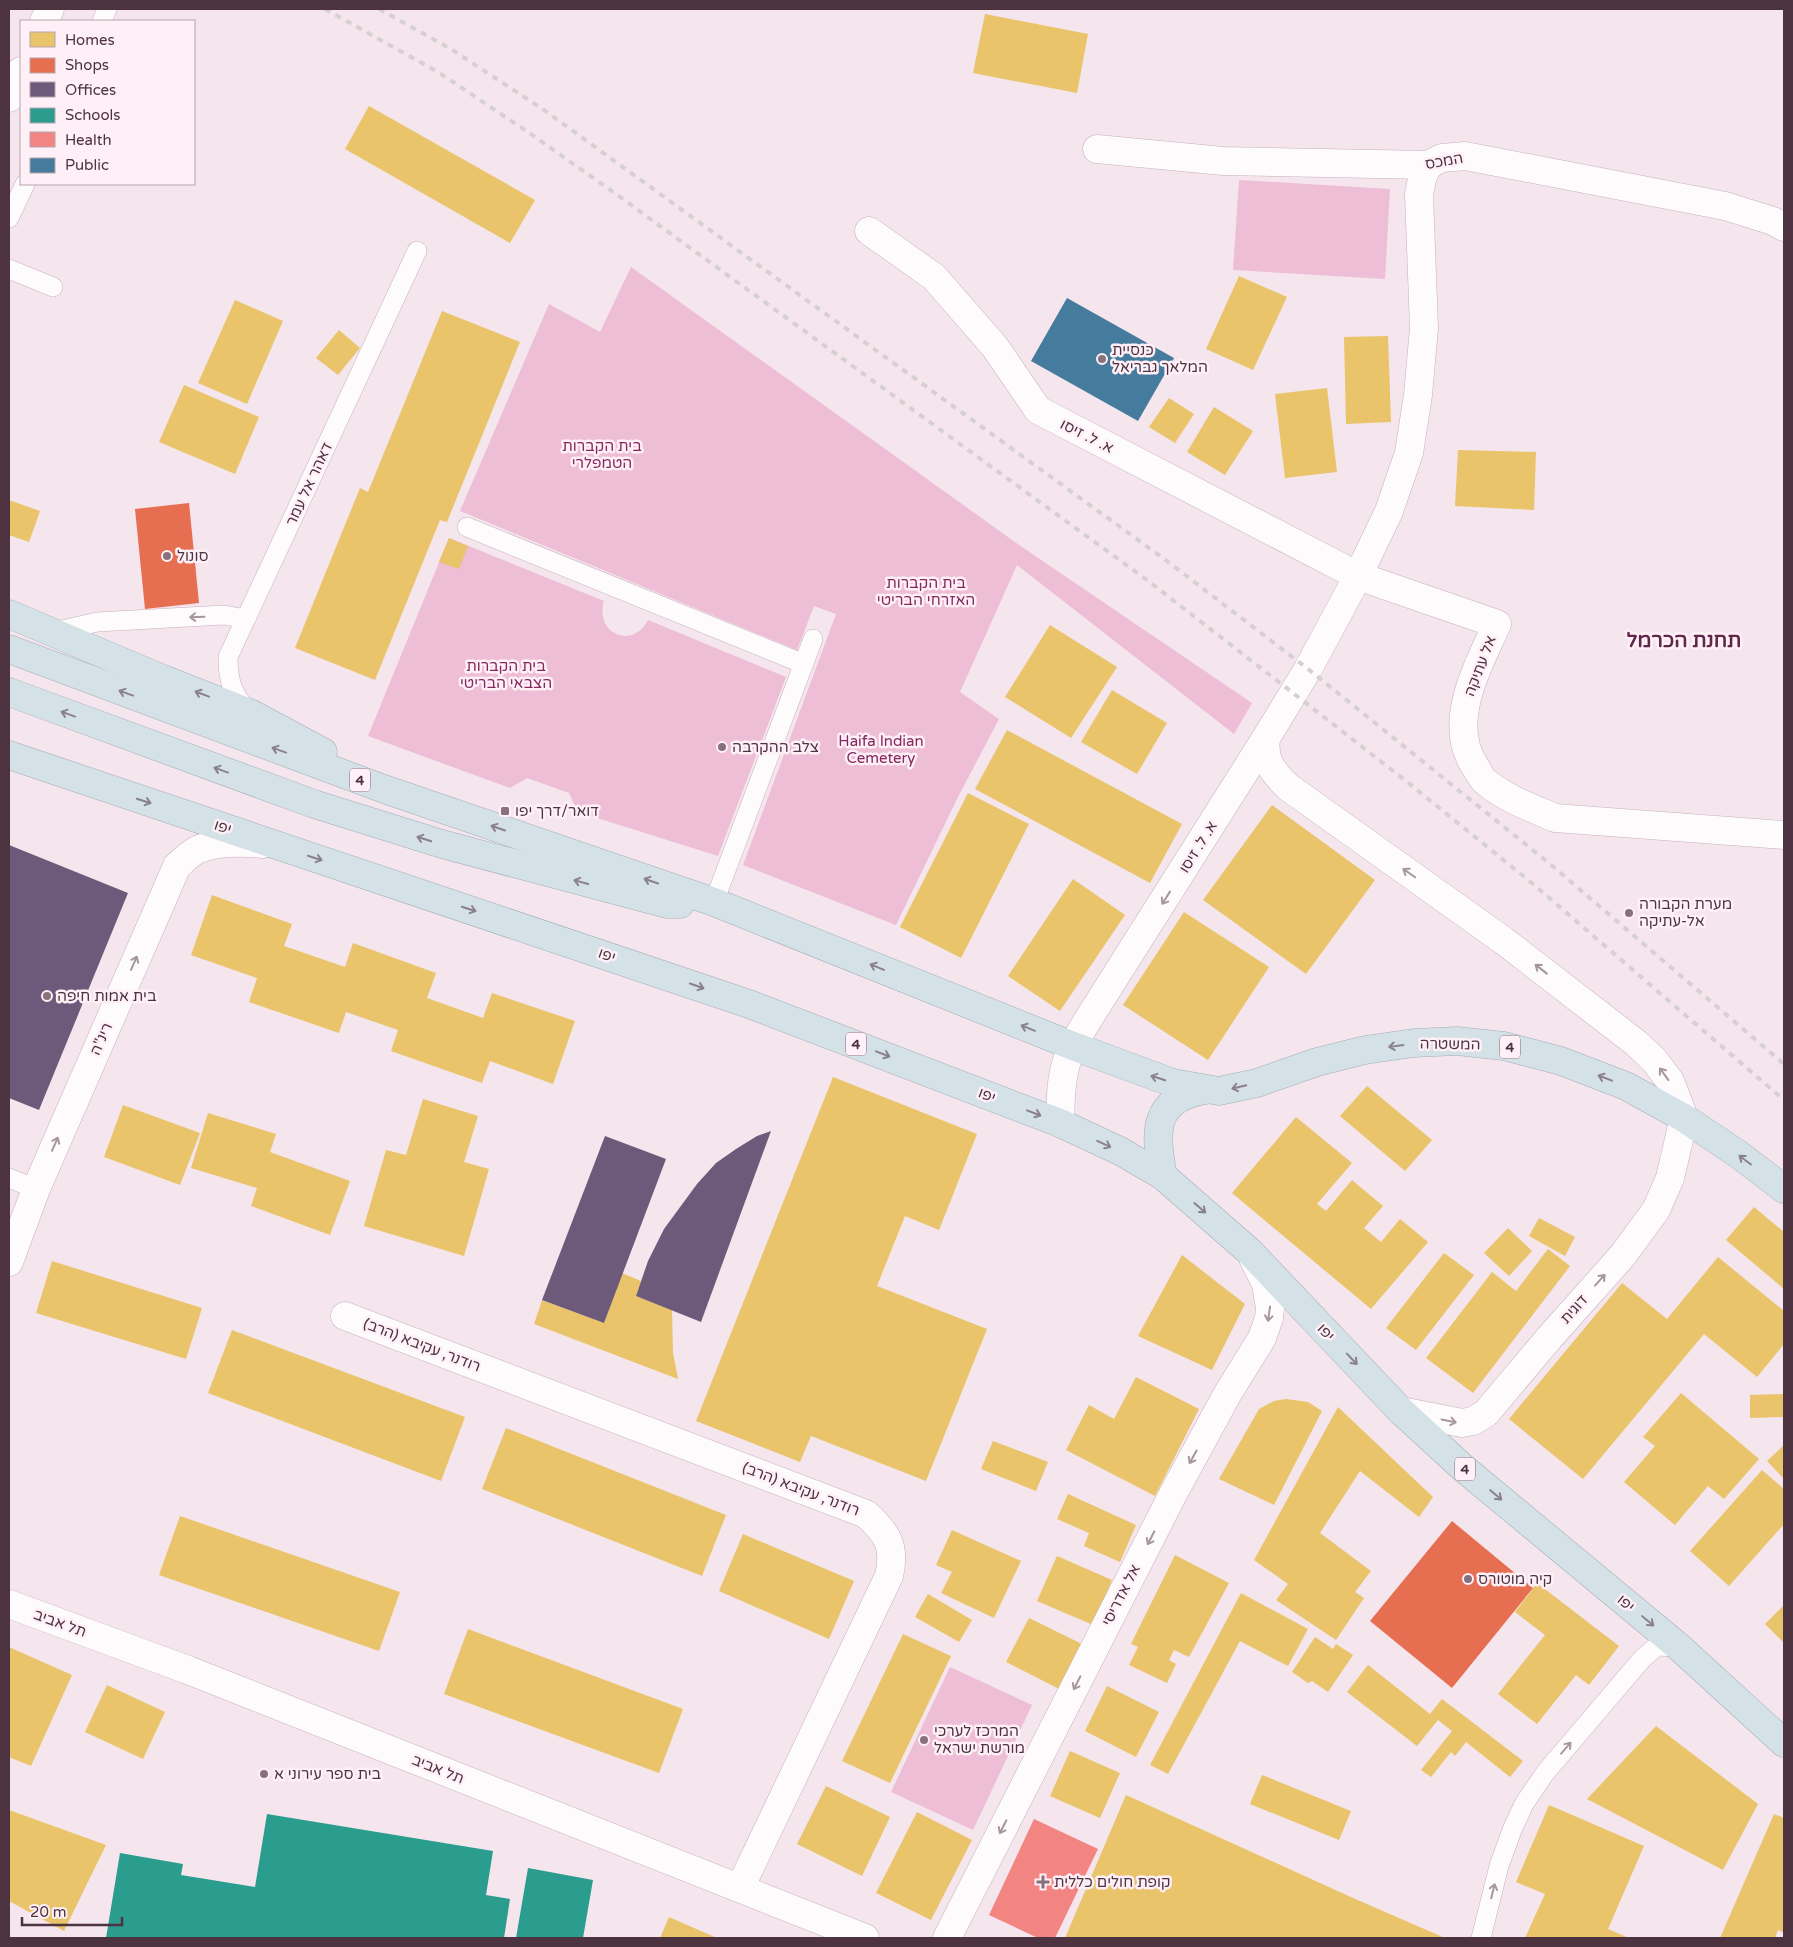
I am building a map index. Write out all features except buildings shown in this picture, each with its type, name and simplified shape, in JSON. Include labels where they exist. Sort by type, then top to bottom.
[{"type":"highway","points":[[9,614],[163,679],[252,714],[304,740],[384,789]]},
{"type":"highway","name":"4","points":[[9,649],[384,789],[714,902],[1073,1046],[1173,1083],[1205,1090]]},
{"type":"highway","points":[[9,692],[314,804],[442,844],[666,904],[714,902]]},
{"type":"highway","name":"יפו","points":[[9,755],[749,1004],[1060,1123],[1120,1151],[1163,1176],[1250,1252],[1401,1411],[1462,1467],[1679,1647],[1784,1743]]},
{"type":"highway","points":[[9,768],[98,786]]},
{"type":"highway","name":"המשטרה","points":[[1205,1090],[1234,1089],[1317,1062],[1365,1050],[1414,1043],[1457,1041],[1504,1046],[1561,1061],[1626,1086],[1684,1118],[1738,1154],[1784,1189]]},
{"type":"highway","points":[[1163,1176],[1159,1136],[1162,1116],[1173,1100],[1183,1095],[1205,1090]]},
{"type":"street","points":[[9,98],[20,73]]},
{"type":"street","name":"המכס","points":[[1097,149],[1223,160],[1428,166],[1442,158],[1465,156],[1725,206],[1773,221],[1784,227]]},
{"type":"street","name":"א. ל. זיסו","points":[[1060,1123],[1061,1095],[1066,1063],[1073,1046],[1308,669],[1358,576],[1389,511],[1409,453],[1418,395],[1424,328],[1420,194],[1422,179],[1428,166]]},
{"type":"street","name":"א. ל. זיסו","points":[[868,231],[934,277],[995,347],[1038,410],[1358,576]]},
{"type":"street","name":"אל עתיקה","points":[[1358,576],[1497,624],[1472,681],[1464,712],[1462,734],[1469,759],[1485,782],[1523,805],[1555,818],[1784,835]]},
{"type":"street","points":[[1266,738],[1266,757],[1270,768],[1288,787],[1504,941],[1636,1043],[1654,1060],[1670,1080],[1684,1118]]},
{"type":"street","points":[[1232,792],[1263,783],[1274,783],[1288,787]]},
{"type":"street","name":"רינ\"ה","points":[[9,1262],[36,1189],[177,866],[197,849],[214,845],[234,842],[281,847]]},
{"type":"street","name":"דוגית","points":[[1401,1411],[1462,1423],[1473,1421],[1486,1413],[1623,1255],[1656,1210],[1670,1178],[1684,1118]]},
{"type":"street","name":"אל אדריסי","points":[[947,1938],[1173,1494],[1228,1393],[1262,1338],[1269,1318],[1269,1296],[1266,1284],[1250,1252]]},
{"type":"street","name":"רודנר, עקיבא (הרב)","points":[[345,1316],[866,1514],[882,1529],[892,1560],[889,1576],[740,1888]]},
{"type":"street","name":"תל אביב","points":[[9,1604],[188,1670],[865,1938]]},
{"type":"lane","points":[[9,218],[25,185]]},
{"type":"lane","name":"דאהר אל עמר","points":[[252,714],[234,694],[229,682],[228,657],[417,251]]},
{"type":"lane","points":[[9,269],[53,286]]},
{"type":"lane","points":[[467,527],[804,664]]},
{"type":"lane","points":[[54,632],[97,622],[224,615],[246,619]]},
{"type":"lane","points":[[714,902],[813,639]]},
{"type":"lane","points":[[9,1178],[36,1189]]},
{"type":"lane","points":[[1481,1938],[1499,1866],[1512,1830],[1524,1804],[1544,1774],[1642,1658],[1657,1646],[1679,1647]]},
{"type":"green space","points":[[1239,180],[1390,189],[1385,279],[1233,270]]},
{"type":"green space","points":[[631,267],[1022,547],[1252,703],[1234,734],[1017,565],[960,692],[999,719],[958,797],[896,925],[743,865],[836,614],[814,606],[797,650],[460,511],[549,304],[600,332]]},
{"type":"green space","name":"בית הקברות הצבאי הבריטי","points":[[449,538],[604,601],[602,613],[605,622],[617,634],[625,636],[633,634],[641,629],[648,620],[786,677],[718,856],[578,812],[569,793],[527,778],[510,788],[368,736]]},
{"type":"green space","points":[[950,1667],[1032,1705],[973,1830],[891,1792]]},
{"type":"railway","points":[[325,9],[438,72],[528,132],[1147,580],[1406,781],[1533,884],[1784,1100]]},
{"type":"railway","points":[[379,9],[451,49],[544,110],[1163,558],[1308,669],[1550,864],[1784,1064]]},
{"type":"place","name":"כנסיית המלאך גבריאל","points":[[1102,359]]},
{"type":"place","name":"סונול","points":[[167,556]]},
{"type":"place","name":"צלב ההקרבה","points":[[722,747]]},
{"type":"place","name":"דואר/דרך יפו","points":[[505,811]]},
{"type":"place","name":"מערת הקבורה אל-עתיקה","points":[[1629,913]]},
{"type":"place","name":"בית אמות חיפה","points":[[47,996]]},
{"type":"place","name":"קיה מוטורס","points":[[1468,1579]]},
{"type":"place","name":"המרכז לערכי מורשת ישראל","points":[[924,1740]]},
{"type":"place","name":"בית ספר עירוני א","points":[[264,1774]]},
{"type":"place","name":"קופת חולים כללית","points":[[1043,1882]]},
{"type":"district","name":"תחנת הכרמל","points":[[1684,640]]},
{"type":"park label","name":"בית הקברות הטמפלרי","points":[[602,454]]},
{"type":"park label","name":"בית הקברות האזרחי הבריטי","points":[[926,592]]},
{"type":"park label","name":"Haifa Indian Cemetery","points":[[881,750]]}]
